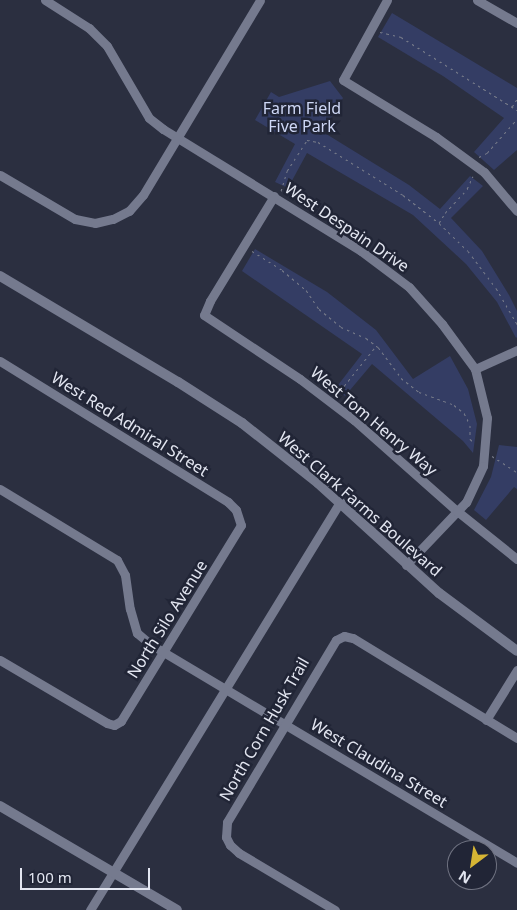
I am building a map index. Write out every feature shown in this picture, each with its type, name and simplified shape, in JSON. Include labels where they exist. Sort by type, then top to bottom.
[{"type":"street","name":"West Despain Drive","points":[[45,0],[89,28],[107,46],[149,118],[177,138],[361,251],[409,287],[442,324],[474,369],[487,418],[483,466],[466,502],[406,565]]},
{"type":"street","points":[[0,175],[75,219],[95,223],[113,220],[129,211],[143,195],[260,0]]},
{"type":"street","points":[[388,0],[343,80],[436,137],[471,162],[484,172],[517,211]]},
{"type":"street","points":[[476,0],[517,23]]},
{"type":"street","points":[[244,246],[276,198]]},
{"type":"street","name":"West Tom Henry Way","points":[[244,246],[210,301],[204,315],[331,402],[517,559]]},
{"type":"street","name":"West Clark Farms Boulevard","points":[[0,276],[178,382],[242,423],[340,502],[406,565],[446,599],[517,651]]},
{"type":"street","points":[[474,369],[517,350]]},
{"type":"street","name":"West Red Admiral Street","points":[[0,361],[228,502],[240,517]]},
{"type":"street","name":"West Claudina Street","points":[[0,489],[117,560],[125,575],[130,609],[137,633],[163,652],[517,863]]},
{"type":"street","points":[[90,910],[340,502]]},
{"type":"street","name":"North Silo Avenue","points":[[0,660],[107,723],[114,725],[121,720],[238,532],[241,525],[240,517]]},
{"type":"street","name":"North Corn Husk Trail","points":[[335,910],[239,853],[230,845],[226,837],[227,822],[336,640],[344,636],[353,638],[486,720]]},
{"type":"street","points":[[517,670],[486,720],[517,738]]},
{"type":"street","points":[[0,806],[177,910]]},
{"type":"path","points":[[371,30],[401,37],[517,110]]},
{"type":"path","points":[[512,107],[517,99]]},
{"type":"path","points":[[439,223],[446,212],[467,189],[474,172],[471,162],[487,153],[517,119]]},
{"type":"path","points":[[276,198],[287,171],[307,140],[318,142],[365,170],[439,223],[468,251],[496,288],[517,324]]},
{"type":"path","points":[[244,246],[288,275],[306,290],[320,309],[341,327],[366,338],[376,346],[401,378],[418,392],[454,405],[464,413],[470,425],[470,439],[484,451],[517,472]]},
{"type":"path","points":[[331,402],[376,346]]},
{"type":"green space","points":[[392,13],[517,88],[517,150],[494,170],[474,152],[504,118],[443,76],[378,37]]},
{"type":"green space","name":"Farm Field Five Park","points":[[330,81],[343,98],[323,132],[409,185],[440,209],[470,176],[483,186],[451,218],[482,251],[509,295],[517,311],[516,338],[497,302],[466,264],[413,215],[307,153],[288,188],[275,182],[295,144],[255,120],[271,92],[279,97]]},
{"type":"green space","points":[[255,249],[327,292],[376,330],[413,379],[450,356],[468,389],[477,424],[473,453],[463,441],[372,364],[345,396],[335,389],[362,354],[242,271]]},
{"type":"green space","points":[[499,445],[517,447],[517,489],[514,487],[486,520],[474,510],[491,477]]}]
